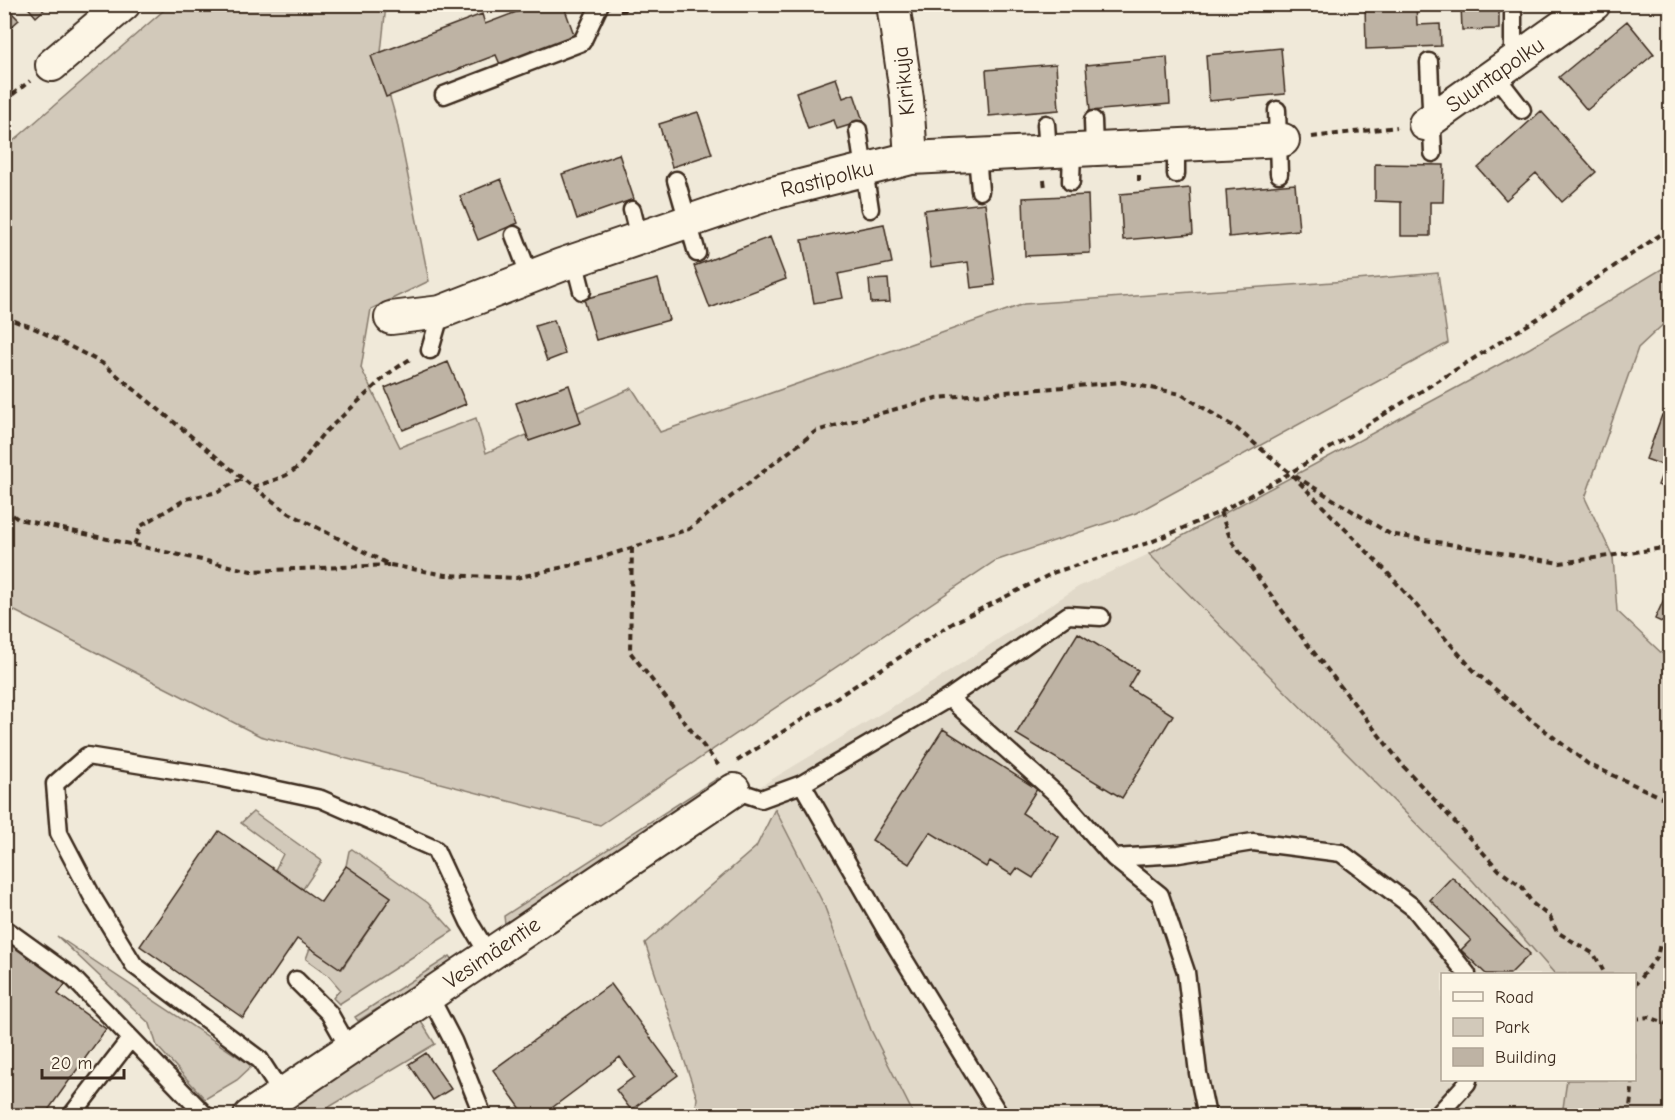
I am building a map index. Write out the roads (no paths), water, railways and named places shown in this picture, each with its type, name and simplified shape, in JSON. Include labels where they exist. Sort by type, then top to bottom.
[{"type":"street","points":[[52,65],[124,4]]},
{"type":"street","name":"Kirikuja","points":[[894,4],[907,99],[911,158]]},
{"type":"street","name":"Suuntapolku","points":[[1430,132],[1504,68],[1594,4]]},
{"type":"street","name":"Rastipolku","points":[[391,318],[441,312],[574,260],[635,224],[688,221],[769,194],[911,158],[976,155],[1071,139],[1176,160],[1280,140]]},
{"type":"street","name":"Vesimäentie","points":[[250,1116],[489,955],[728,781]]},
{"type":"lane","points":[[444,95],[582,42],[600,4]]},
{"type":"lane","points":[[1513,15],[1504,68],[1522,110]]},
{"type":"lane","points":[[1429,62],[1430,132]]},
{"type":"lane","points":[[1276,110],[1280,140],[1279,174]]},
{"type":"lane","points":[[858,130],[870,209]]},
{"type":"lane","points":[[1071,139],[1071,182]]},
{"type":"lane","points":[[976,155],[980,191]]},
{"type":"lane","points":[[676,180],[697,253]]},
{"type":"lane","points":[[514,235],[530,277]]},
{"type":"lane","points":[[574,260],[582,291]]},
{"type":"lane","points":[[430,350],[441,312]]},
{"type":"lane","points":[[728,781],[761,799],[802,784],[949,698],[1068,615],[1101,617]]},
{"type":"lane","points":[[949,698],[1063,800],[1114,858],[1160,895],[1186,972],[1198,1073],[1207,1116]]},
{"type":"lane","points":[[282,1094],[260,1060],[134,965],[93,898],[59,833],[55,784],[87,756],[212,776],[321,799],[435,849],[469,922],[489,955]]},
{"type":"lane","points":[[802,784],[886,930],[1000,1116]]},
{"type":"lane","points":[[1114,858],[1179,854],[1253,842],[1341,853],[1414,908],[1465,973]]},
{"type":"lane","points":[[4,928],[72,977],[206,1116]]},
{"type":"lane","points":[[296,980],[329,1013],[349,1048]]},
{"type":"lane","points":[[429,994],[453,1041],[483,1116]]},
{"type":"lane","points":[[71,1116],[132,1038]]},
{"type":"lane","points":[[1437,1116],[1468,1081]]}]
